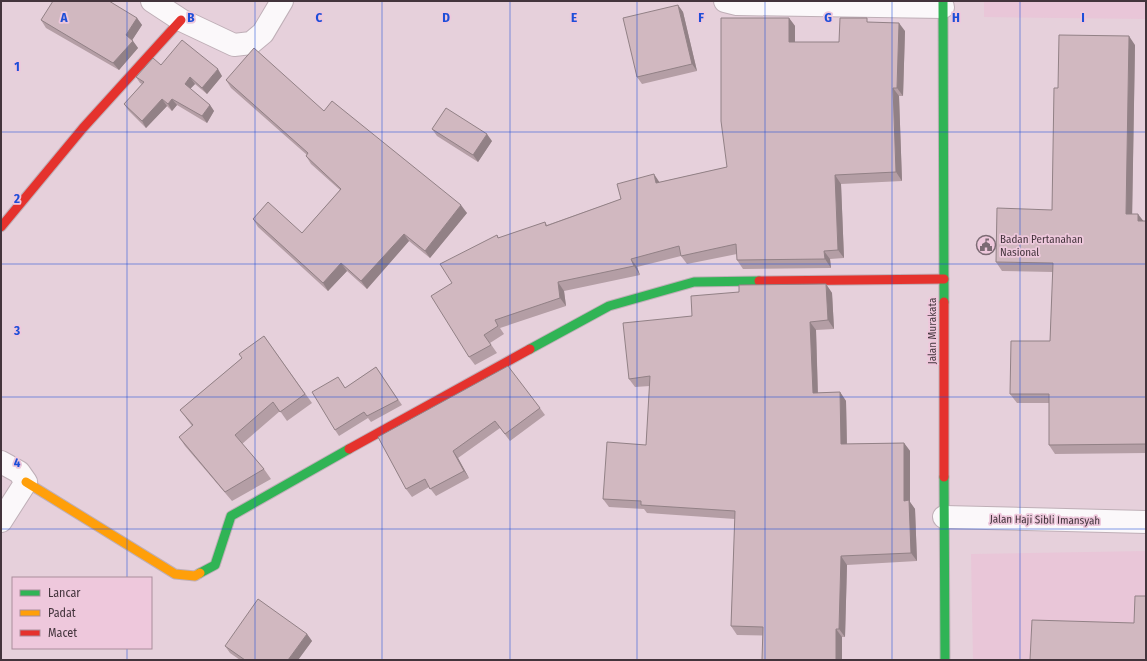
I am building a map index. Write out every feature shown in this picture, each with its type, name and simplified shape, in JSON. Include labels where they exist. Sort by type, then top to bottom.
[{"type":"street","points":[[152,1],[181,20],[234,45],[251,43],[263,33],[282,1]]},
{"type":"street","points":[[725,1],[737,4],[943,4]]},
{"type":"street","name":"Jalan Murakata","points":[[943,4],[945,660]]},
{"type":"street","points":[[1,227],[83,128],[181,20]]},
{"type":"street","points":[[1,462],[19,472],[26,482],[175,574],[195,576],[215,565],[231,516],[328,460],[609,306],[694,282],[944,279]]},
{"type":"street","points":[[1,521],[26,482]]},
{"type":"street","name":"Jalan Haji Sibli Imansyah","points":[[944,517],[1146,522]]},
{"type":"shaded area","points":[[984,1],[1146,1],[1146,19],[984,17]]},
{"type":"shaded area","points":[[1146,551],[1146,660],[973,660],[971,554]]},
{"type":"building","points":[[53,1],[109,1],[137,18],[126,35],[133,41],[113,63],[41,20]]},
{"type":"building","points":[[678,5],[692,64],[637,77],[623,18]]},
{"type":"building","points":[[721,18],[789,18],[789,42],[839,42],[840,18],[867,18],[867,22],[899,23],[897,88],[893,88],[896,172],[835,175],[838,250],[824,251],[825,259],[737,260],[736,244],[681,256],[679,246],[631,259],[634,266],[558,282],[560,298],[495,320],[498,326],[484,335],[491,345],[469,357],[431,296],[452,283],[440,264],[497,235],[498,238],[545,222],[546,226],[621,199],[617,184],[654,174],[656,183],[727,167],[721,121]]},
{"type":"building","points":[[1059,35],[1129,36],[1126,214],[1138,214],[1138,221],[1146,221],[1146,444],[1049,445],[1049,394],[1010,394],[1011,341],[1050,341],[1053,263],[996,262],[997,208],[1052,210],[1054,88],[1058,88]]},
{"type":"building","points":[[182,40],[218,69],[202,88],[190,77],[185,84],[210,105],[202,116],[172,99],[168,104],[162,99],[142,121],[124,104],[144,82],[136,77],[153,58],[161,65]]},
{"type":"building","points":[[254,48],[324,111],[332,101],[461,205],[425,251],[404,234],[361,281],[341,263],[323,283],[253,219],[268,202],[302,233],[341,189],[306,156],[308,153],[226,80]]},
{"type":"building","points":[[446,108],[487,134],[473,155],[432,129]]},
{"type":"building","points":[[826,284],[828,320],[810,322],[813,393],[840,392],[841,444],[904,443],[904,501],[909,500],[911,553],[841,556],[839,629],[836,629],[836,660],[762,660],[763,627],[731,626],[735,511],[641,505],[641,501],[603,499],[607,442],[646,445],[650,376],[629,379],[623,323],[692,316],[691,296],[739,292],[739,285]]},
{"type":"building","points":[[264,336],[305,394],[280,412],[273,402],[235,435],[264,469],[225,492],[179,437],[193,425],[180,410],[242,358],[239,354]]},
{"type":"building","points":[[508,366],[540,408],[505,434],[495,421],[453,451],[464,471],[430,489],[425,479],[406,489],[378,437]]},
{"type":"building","points":[[376,367],[398,400],[367,416],[364,412],[335,430],[312,392],[338,377],[345,388]]},
{"type":"building","points":[[1135,596],[1146,596],[1146,660],[1030,660],[1032,620],[1134,623]]},
{"type":"building","points":[[258,599],[307,634],[288,660],[245,660],[225,646]]},
{"type":"traffic: fast","points":[[943,1],[944,302]]},
{"type":"traffic: fast","points":[[530,349],[609,306],[694,282],[759,281]]},
{"type":"traffic: fast","points":[[200,573],[215,565],[231,516],[349,449]]},
{"type":"traffic: fast","points":[[944,477],[945,660]]},
{"type":"traffic: slow","points":[[26,482],[175,574],[195,576],[200,573]]},
{"type":"traffic: jam","points":[[1,227],[83,128],[181,20]]},
{"type":"traffic: jam","points":[[759,281],[944,279]]},
{"type":"traffic: jam","points":[[944,302],[944,477]]},
{"type":"traffic: jam","points":[[349,449],[530,349]]},
{"type":"place","name":"Badan Pertanahan Nasional","points":[[986,245]]}]
